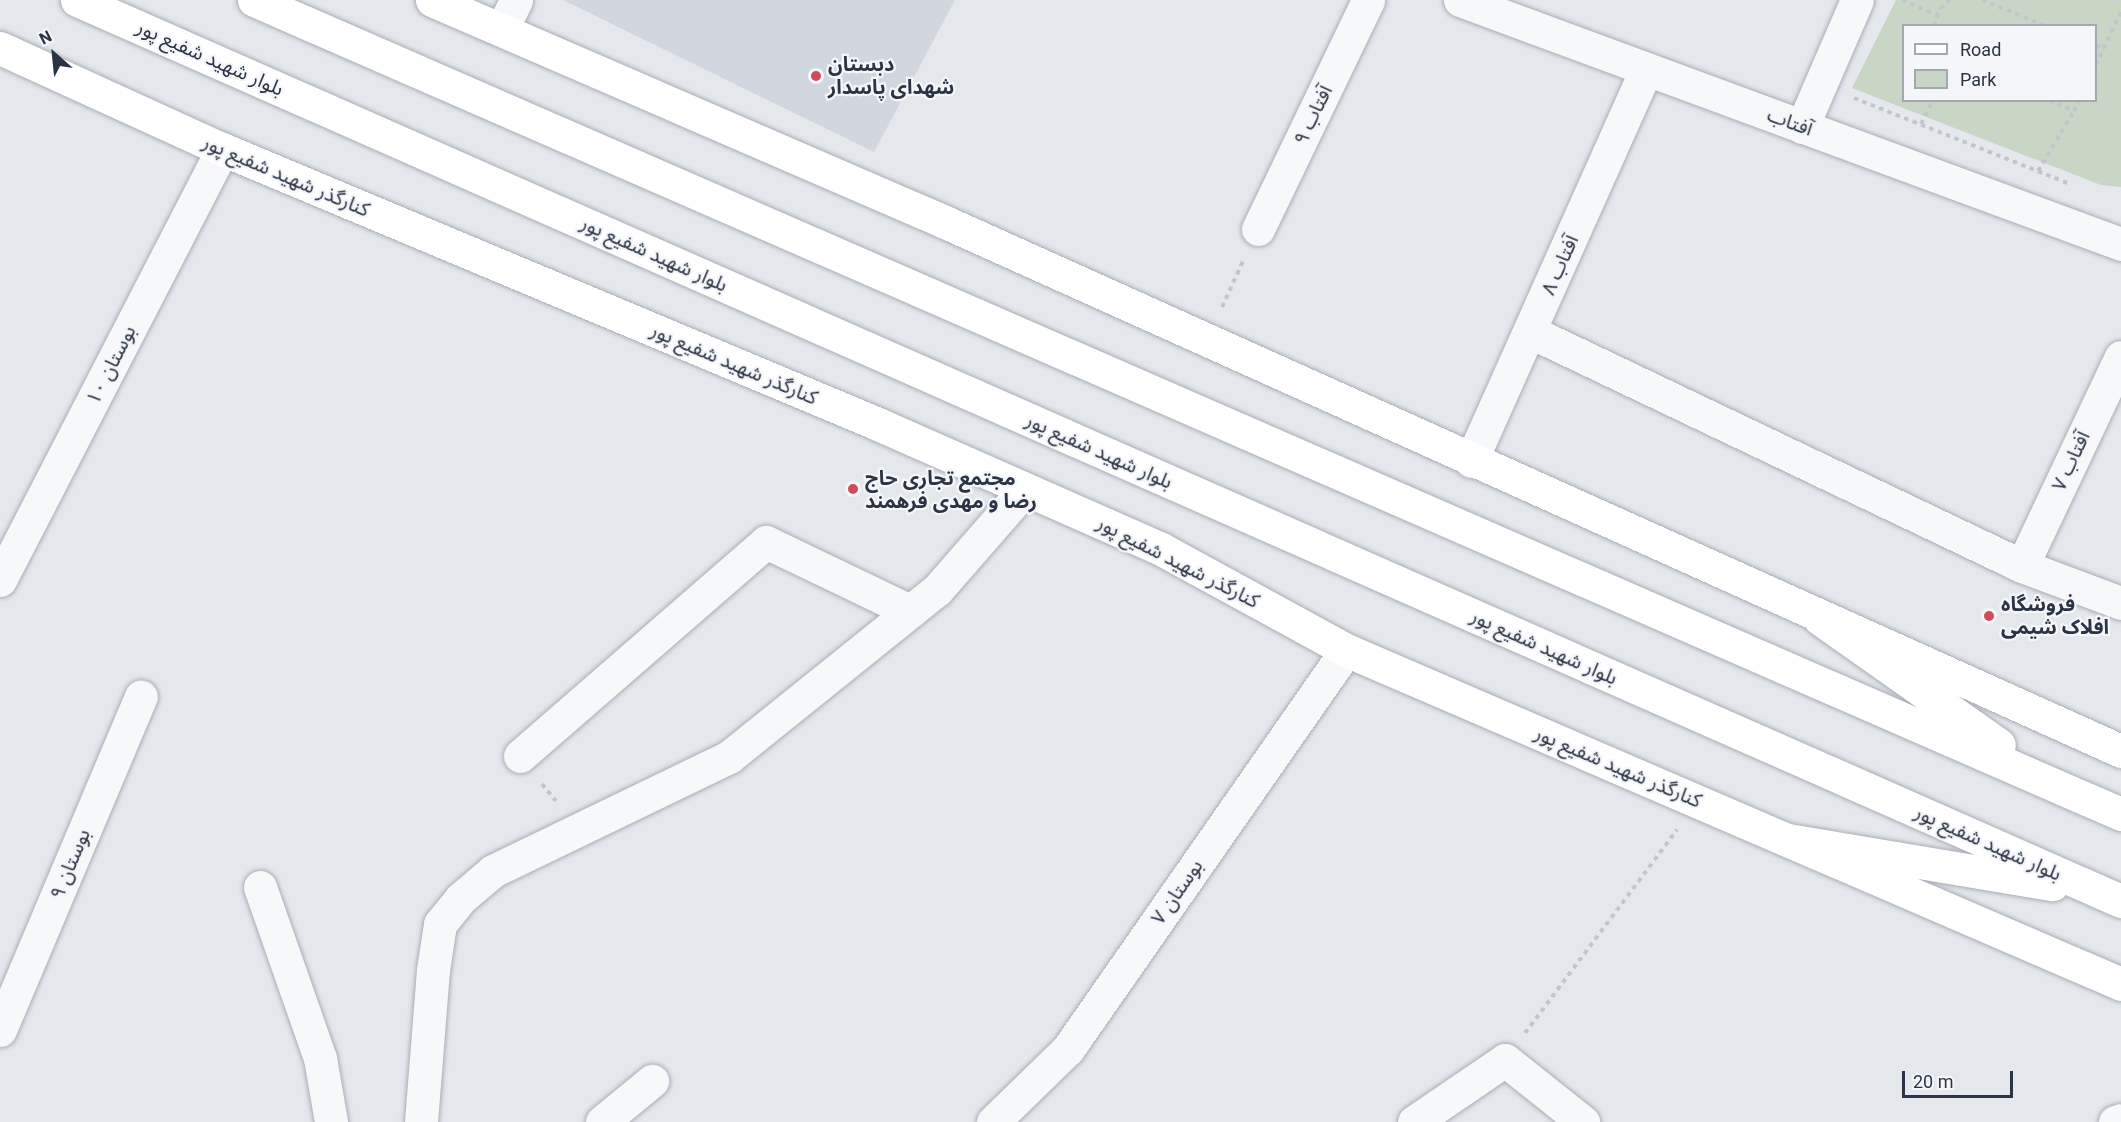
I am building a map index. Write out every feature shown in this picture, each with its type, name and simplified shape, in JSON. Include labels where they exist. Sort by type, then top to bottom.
[{"type":"main road","name":"بلوار شهید شفیع پور","points":[[77,0],[2111,896]]},
{"type":"main road","points":[[254,0],[2121,814]]},
{"type":"main road","points":[[432,0],[1206,340],[1819,618],[2121,751]]},
{"type":"main road","name":"کنارگذر شهید شفیع پور","points":[[0,48],[222,149],[1025,489],[1161,549],[1346,650],[2121,984]]},
{"type":"main road","points":[[1819,618],[2054,784]]},
{"type":"main road","points":[[1788,840],[2111,896]]},
{"type":"street","points":[[502,29],[516,0]]},
{"type":"street","name":"آفتاب ۹","points":[[1258,229],[1368,0]]},
{"type":"street","name":"آفتاب","points":[[1460,0],[2121,244]]},
{"type":"street","points":[[1802,127],[1857,0]]},
{"type":"street","name":"آفتاب ۸","points":[[1472,461],[1646,69]]},
{"type":"street","name":"بوستان ۱۰","points":[[0,580],[222,149]]},
{"type":"street","points":[[1531,332],[2022,566],[2121,603]]},
{"type":"street","name":"آفتاب ۷","points":[[2022,566],[2121,357]]},
{"type":"street","points":[[421,1122],[433,970],[440,924],[460,899],[493,871],[729,757],[937,590],[1025,489]]},
{"type":"street","points":[[520,756],[766,542],[910,611]]},
{"type":"street","name":"بوستان ۷","points":[[993,1122],[1068,1049],[1346,650]]},
{"type":"street","name":"بوستان ۹","points":[[0,1030],[141,697]]},
{"type":"street","points":[[260,887],[320,1059],[331,1122]]},
{"type":"street","points":[[1414,1122],[1505,1060],[1583,1122]]},
{"type":"street","points":[[602,1122],[652,1081]]},
{"type":"street","points":[[2115,1122],[2121,1120]]},
{"type":"path","points":[[1902,0],[1936,15]]},
{"type":"path","points":[[1934,24],[1936,15],[1950,0]]},
{"type":"path","points":[[1982,0],[2041,24]]},
{"type":"path","points":[[2097,63],[2121,11]]},
{"type":"path","points":[[2097,45],[2104,48]]},
{"type":"path","points":[[1843,94],[2080,188]]},
{"type":"path","points":[[1921,124],[1932,102]]},
{"type":"path","points":[[2054,102],[2074,111]]},
{"type":"path","points":[[2038,171],[2078,102]]},
{"type":"path","points":[[1206,340],[1258,229]]},
{"type":"path","points":[[520,756],[578,830]]},
{"type":"path","points":[[1505,1060],[1699,801]]},
{"type":"shaded area","name":"دبستان شهدای پاسدار","points":[[563,0],[955,0],[874,152]]},
{"type":"green space","points":[[1896,0],[2121,0],[2121,187],[2101,185],[1852,88]]},
{"type":"place","name":"دبستان شهدای پاسدار","points":[[816,76]]},
{"type":"place","name":"مجتمع تجاری حاج رضا و مهدی فرهمند","points":[[853,489]]},
{"type":"place","name":"فروشگاه افلاک شیمی","points":[[1989,616]]}]
